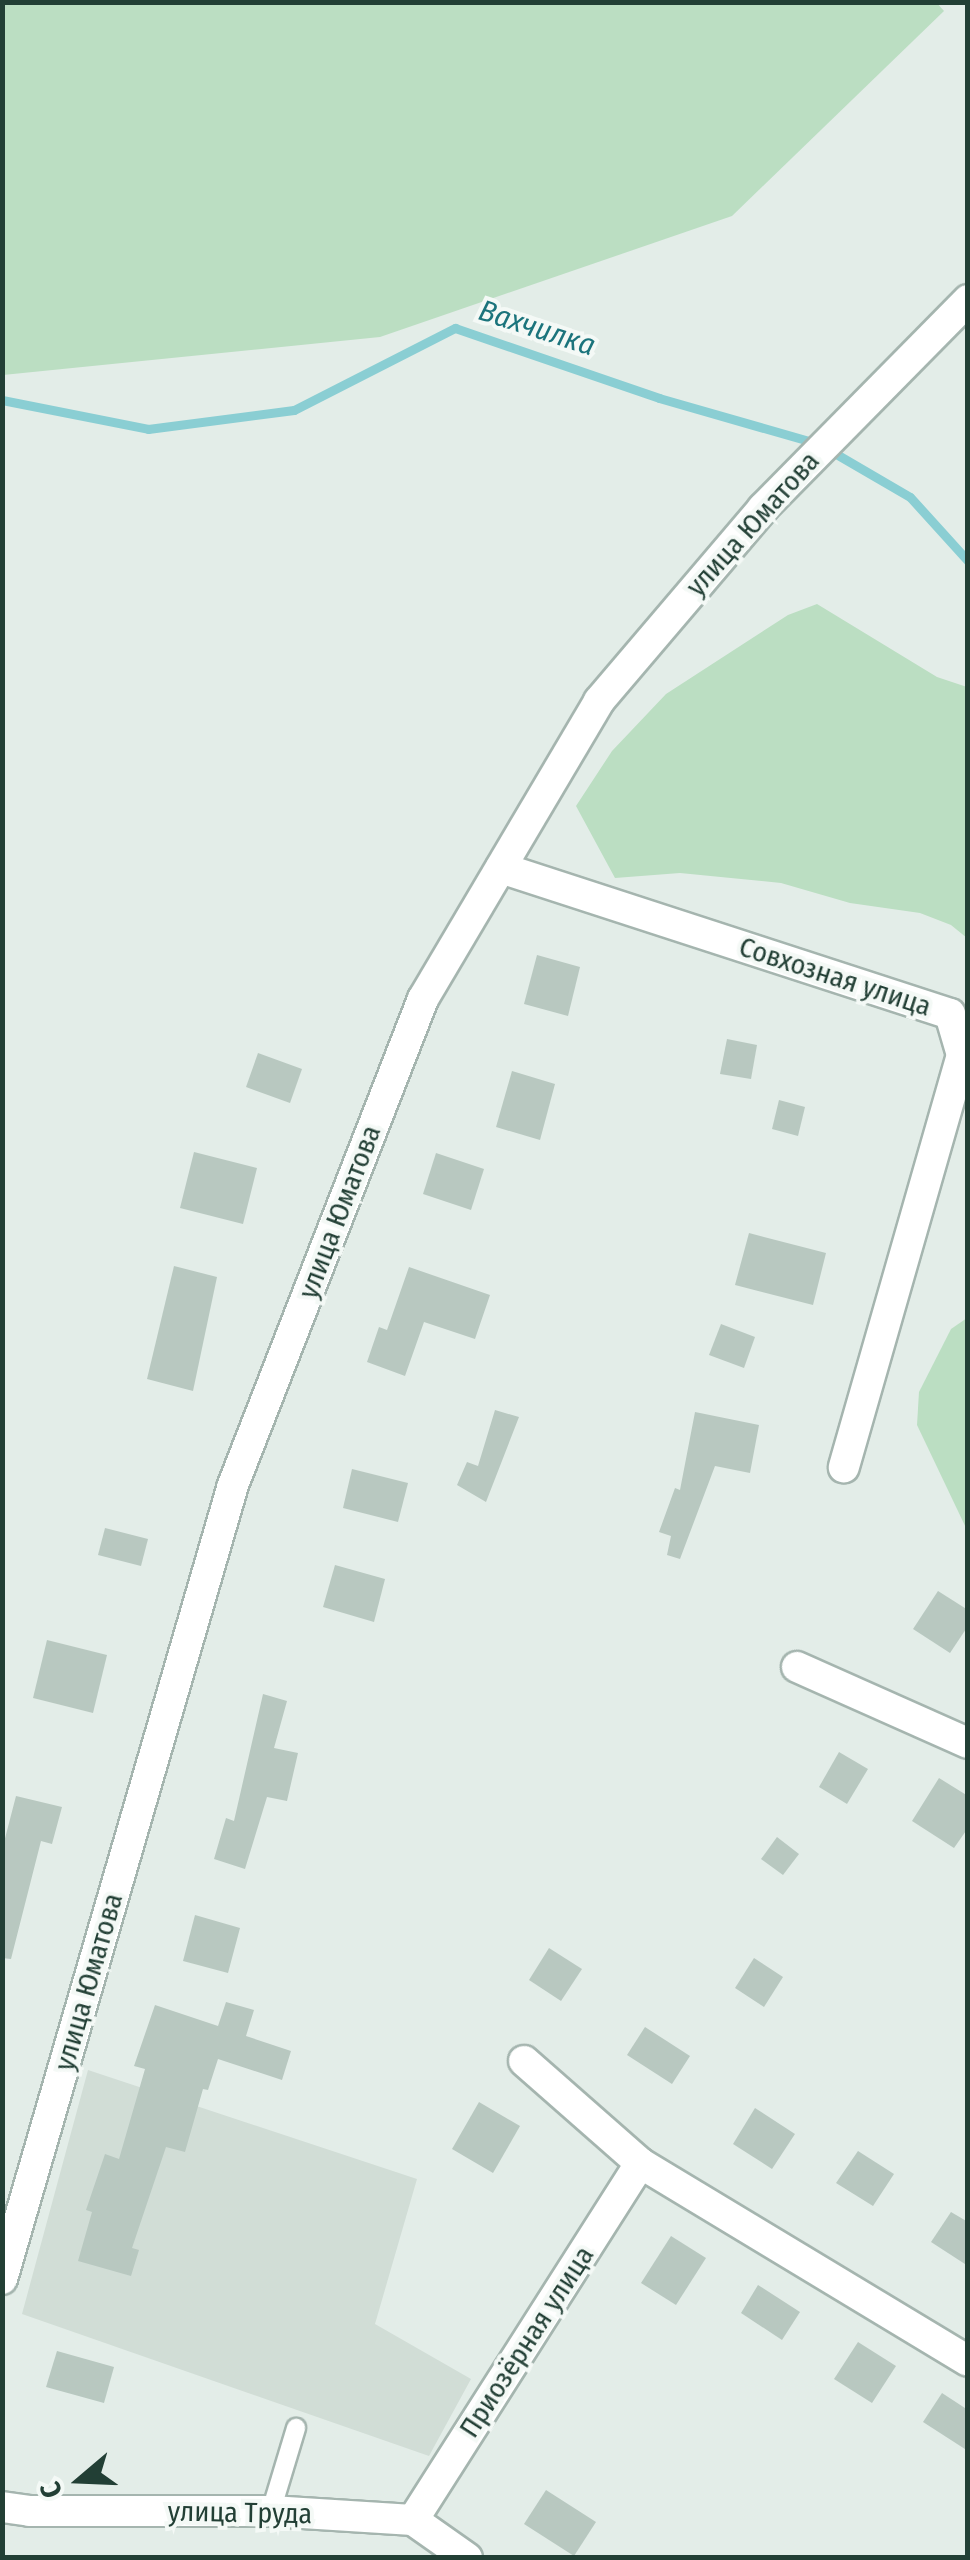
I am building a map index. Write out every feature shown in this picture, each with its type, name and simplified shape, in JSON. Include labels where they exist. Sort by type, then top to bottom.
[{"type":"street","name":"улица Юматова","points":[[2,2279],[8,2238],[233,1485],[424,999],[599,701],[763,508],[968,300]]},
{"type":"street","name":"Совхозная улица","points":[[500,868],[950,1014],[962,1055],[844,1467]]},
{"type":"street","points":[[797,1667],[968,1742]]},
{"type":"street","points":[[524,2062],[640,2164],[968,2360]]},
{"type":"street","name":"Приозёрная улица","points":[[413,2520],[640,2164]]},
{"type":"street","name":"улица Труда","points":[[2,2507],[30,2512],[271,2511],[413,2520]]},
{"type":"street","points":[[413,2520],[466,2558]]},
{"type":"lane","points":[[271,2511],[296,2428]]},
{"type":"shaded area","points":[[88,2070],[417,2179],[375,2324],[471,2379],[429,2456],[22,2314]]},
{"type":"green space","points":[[936,2],[944,11],[732,216],[380,337],[3,375],[3,3]]},
{"type":"green space","points":[[817,604],[937,677],[967,687],[967,938],[951,925],[920,913],[850,903],[781,883],[680,873],[615,878],[576,806],[612,751],[666,694],[788,615]]},
{"type":"green space","points":[[967,1318],[967,1530],[917,1425],[919,1392],[951,1329]]},
{"type":"building","points":[[537,955],[580,967],[568,1016],[524,1004]]},
{"type":"building","points":[[727,1039],[757,1045],[751,1079],[720,1074]]},
{"type":"building","points":[[258,1053],[302,1069],[290,1103],[246,1087]]},
{"type":"building","points":[[512,1071],[555,1084],[540,1140],[496,1127]]},
{"type":"building","points":[[779,1100],[805,1107],[798,1136],[772,1129]]},
{"type":"building","points":[[194,1152],[257,1168],[243,1224],[180,1208]]},
{"type":"building","points":[[436,1153],[484,1169],[471,1210],[423,1194]]},
{"type":"building","points":[[749,1233],[826,1253],[813,1305],[735,1285]]},
{"type":"building","points":[[174,1266],[217,1277],[193,1391],[147,1379]]},
{"type":"building","points":[[409,1267],[490,1295],[475,1339],[424,1322],[405,1376],[367,1362],[379,1327],[387,1330]]},
{"type":"building","points":[[721,1324],[755,1337],[744,1368],[709,1355]]},
{"type":"building","points":[[495,1410],[519,1417],[486,1502],[457,1485],[467,1462],[478,1466]]},
{"type":"building","points":[[695,1412],[759,1425],[750,1473],[715,1466],[680,1559],[667,1555],[671,1536],[659,1532],[675,1488],[680,1490]]},
{"type":"building","points":[[352,1469],[408,1483],[398,1522],[343,1508]]},
{"type":"building","points":[[105,1528],[148,1539],[141,1566],[98,1555]]},
{"type":"building","points":[[335,1565],[385,1579],[374,1622],[323,1607]]},
{"type":"building","points":[[938,1591],[968,1610],[968,1626],[950,1653],[913,1629]]},
{"type":"building","points":[[47,1640],[107,1655],[93,1713],[33,1698]]},
{"type":"building","points":[[263,1694],[287,1701],[274,1748],[298,1753],[287,1801],[267,1797],[245,1869],[214,1859],[226,1818],[234,1821]]},
{"type":"building","points":[[839,1752],[868,1769],[847,1804],[819,1787]]},
{"type":"building","points":[[939,1778],[968,1796],[968,1828],[954,1848],[912,1821]]},
{"type":"building","points":[[16,1796],[62,1807],[52,1844],[41,1841],[11,1959],[2,1958],[2,1850]]},
{"type":"building","points":[[777,1837],[799,1854],[783,1875],[761,1859]]},
{"type":"building","points":[[195,1915],[240,1928],[228,1973],[183,1961]]},
{"type":"building","points":[[549,1948],[582,1969],[561,2001],[529,1980]]},
{"type":"building","points":[[754,1958],[783,1977],[764,2007],[735,1988]]},
{"type":"building","points":[[226,2002],[254,2010],[246,2036],[291,2051],[282,2080],[218,2059],[208,2090],[203,2089],[185,2152],[166,2147],[132,2248],[139,2250],[131,2276],[78,2261],[92,2212],[86,2210],[105,2154],[119,2159],[145,2069],[134,2066],[155,2005],[218,2026]]},
{"type":"building","points":[[645,2027],[690,2056],[672,2084],[627,2055]]},
{"type":"building","points":[[479,2102],[520,2126],[493,2173],[452,2149]]},
{"type":"building","points":[[755,2108],[795,2134],[772,2169],[733,2144]]},
{"type":"building","points":[[858,2151],[894,2174],[873,2206],[836,2183]]},
{"type":"building","points":[[951,2212],[968,2222],[968,2266],[931,2242]]},
{"type":"building","points":[[671,2236],[706,2258],[676,2305],[641,2283]]},
{"type":"building","points":[[758,2285],[800,2312],[782,2340],[741,2313]]},
{"type":"building","points":[[858,2342],[896,2366],[872,2403],[834,2379]]},
{"type":"building","points":[[57,2351],[114,2367],[104,2403],[46,2387]]},
{"type":"building","points":[[942,2393],[968,2410],[968,2451],[923,2422]]},
{"type":"building","points":[[546,2490],[596,2522],[574,2556],[524,2524]]},
{"type":"waterway","name":"Вахчилка","points":[[2,400],[148,429],[294,410],[455,328],[659,398],[819,444],[910,497],[968,561]]}]
